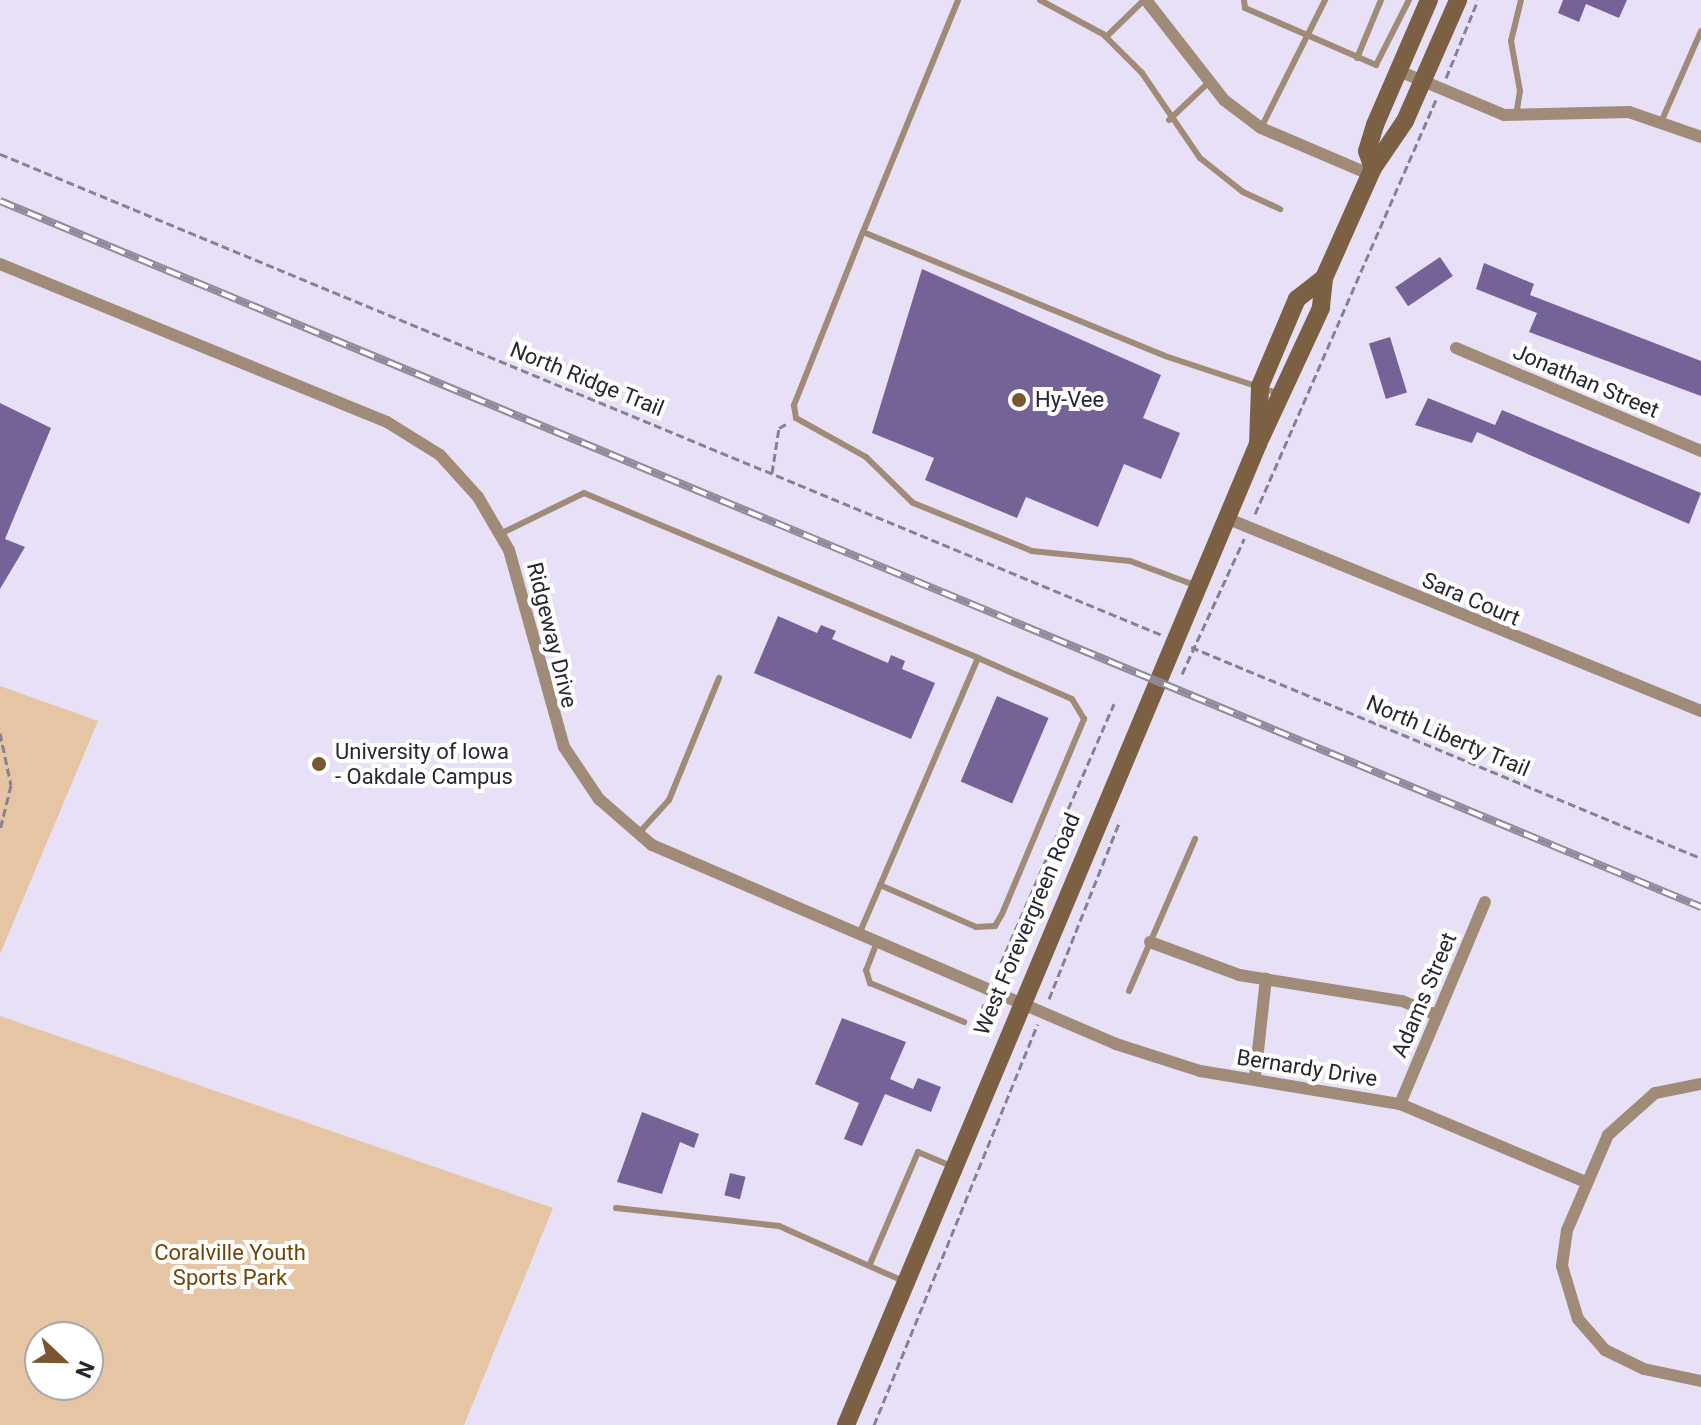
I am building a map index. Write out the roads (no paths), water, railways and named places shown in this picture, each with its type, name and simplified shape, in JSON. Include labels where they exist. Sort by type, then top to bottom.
[{"type":"street","points":[[1145,0],[1208,83],[1261,128],[1372,172]]},
{"type":"street","name":"West Forevergreen Road","points":[[1372,172],[1367,151],[1429,0]]},
{"type":"street","name":"West Forevergreen Road","points":[[846,1425],[954,1167],[1019,1000],[1258,444],[1284,395],[1321,308],[1324,278],[1372,172],[1423,82],[1458,0]]},
{"type":"street","points":[[1399,71],[1516,116],[1629,112],[1662,120],[1701,137]]},
{"type":"street","name":"Ridgeway Drive","points":[[0,264],[387,422],[440,455],[500,534],[520,579],[559,735],[599,799],[638,834],[686,863],[1019,1000]]},
{"type":"street","name":"West Forevergreen Road","points":[[1258,444],[1260,386],[1297,299],[1324,278]]},
{"type":"street","name":"Jonathan Street","points":[[1456,348],[1701,451]]},
{"type":"street","name":"Sara Court","points":[[1226,518],[1701,711]]},
{"type":"street","name":"Adams Street","points":[[1400,1104],[1485,902]]},
{"type":"street","points":[[1150,942],[1266,979],[1402,1001],[1437,1015]]},
{"type":"street","points":[[1255,1078],[1266,979]]},
{"type":"street","name":"Bernardy Drive","points":[[1019,1000],[1116,1044],[1200,1071],[1400,1104],[1586,1182]]},
{"type":"street","points":[[1701,1084],[1655,1093],[1622,1117],[1586,1182],[1563,1255],[1578,1319],[1624,1361],[1701,1381]]},
{"type":"lane","points":[[958,0],[801,386],[796,418],[866,457],[913,503],[1032,551],[1083,562],[1130,561],[1197,586]]},
{"type":"lane","points":[[1040,0],[1106,37],[1142,73],[1169,120],[1222,177],[1280,209]]},
{"type":"lane","points":[[1106,37],[1145,0]]},
{"type":"lane","points":[[1244,0],[1245,8],[1368,63],[1384,54],[1409,0]]},
{"type":"lane","points":[[1261,128],[1310,37],[1325,0]]},
{"type":"lane","points":[[1357,58],[1381,0]]},
{"type":"lane","points":[[1516,116],[1520,91],[1511,41],[1521,0]]},
{"type":"lane","points":[[1662,120],[1701,31]]},
{"type":"lane","points":[[1169,120],[1208,83]]},
{"type":"lane","points":[[863,232],[1165,356],[1284,395]]},
{"type":"lane","points":[[500,534],[584,493],[1072,699],[1084,719],[995,926],[976,927],[880,885]]},
{"type":"lane","points":[[859,934],[978,658]]},
{"type":"lane","points":[[638,834],[669,800],[719,678]]},
{"type":"lane","points":[[1129,991],[1195,839]]},
{"type":"lane","points":[[877,942],[866,970],[870,983],[964,1022]]},
{"type":"lane","points":[[870,1264],[918,1152],[954,1167]]},
{"type":"lane","points":[[616,1208],[779,1226],[870,1264],[906,1283]]},
{"type":"railway","points":[[0,201],[1701,907]]},
{"type":"place","name":"Hy-Vee","points":[[1019,400]]},
{"type":"place","name":"University of Iowa - Oakdale Campus","points":[[319,764]]},
{"type":"park label","name":"Coralville Youth Sports Park","points":[[230,1264]]}]
